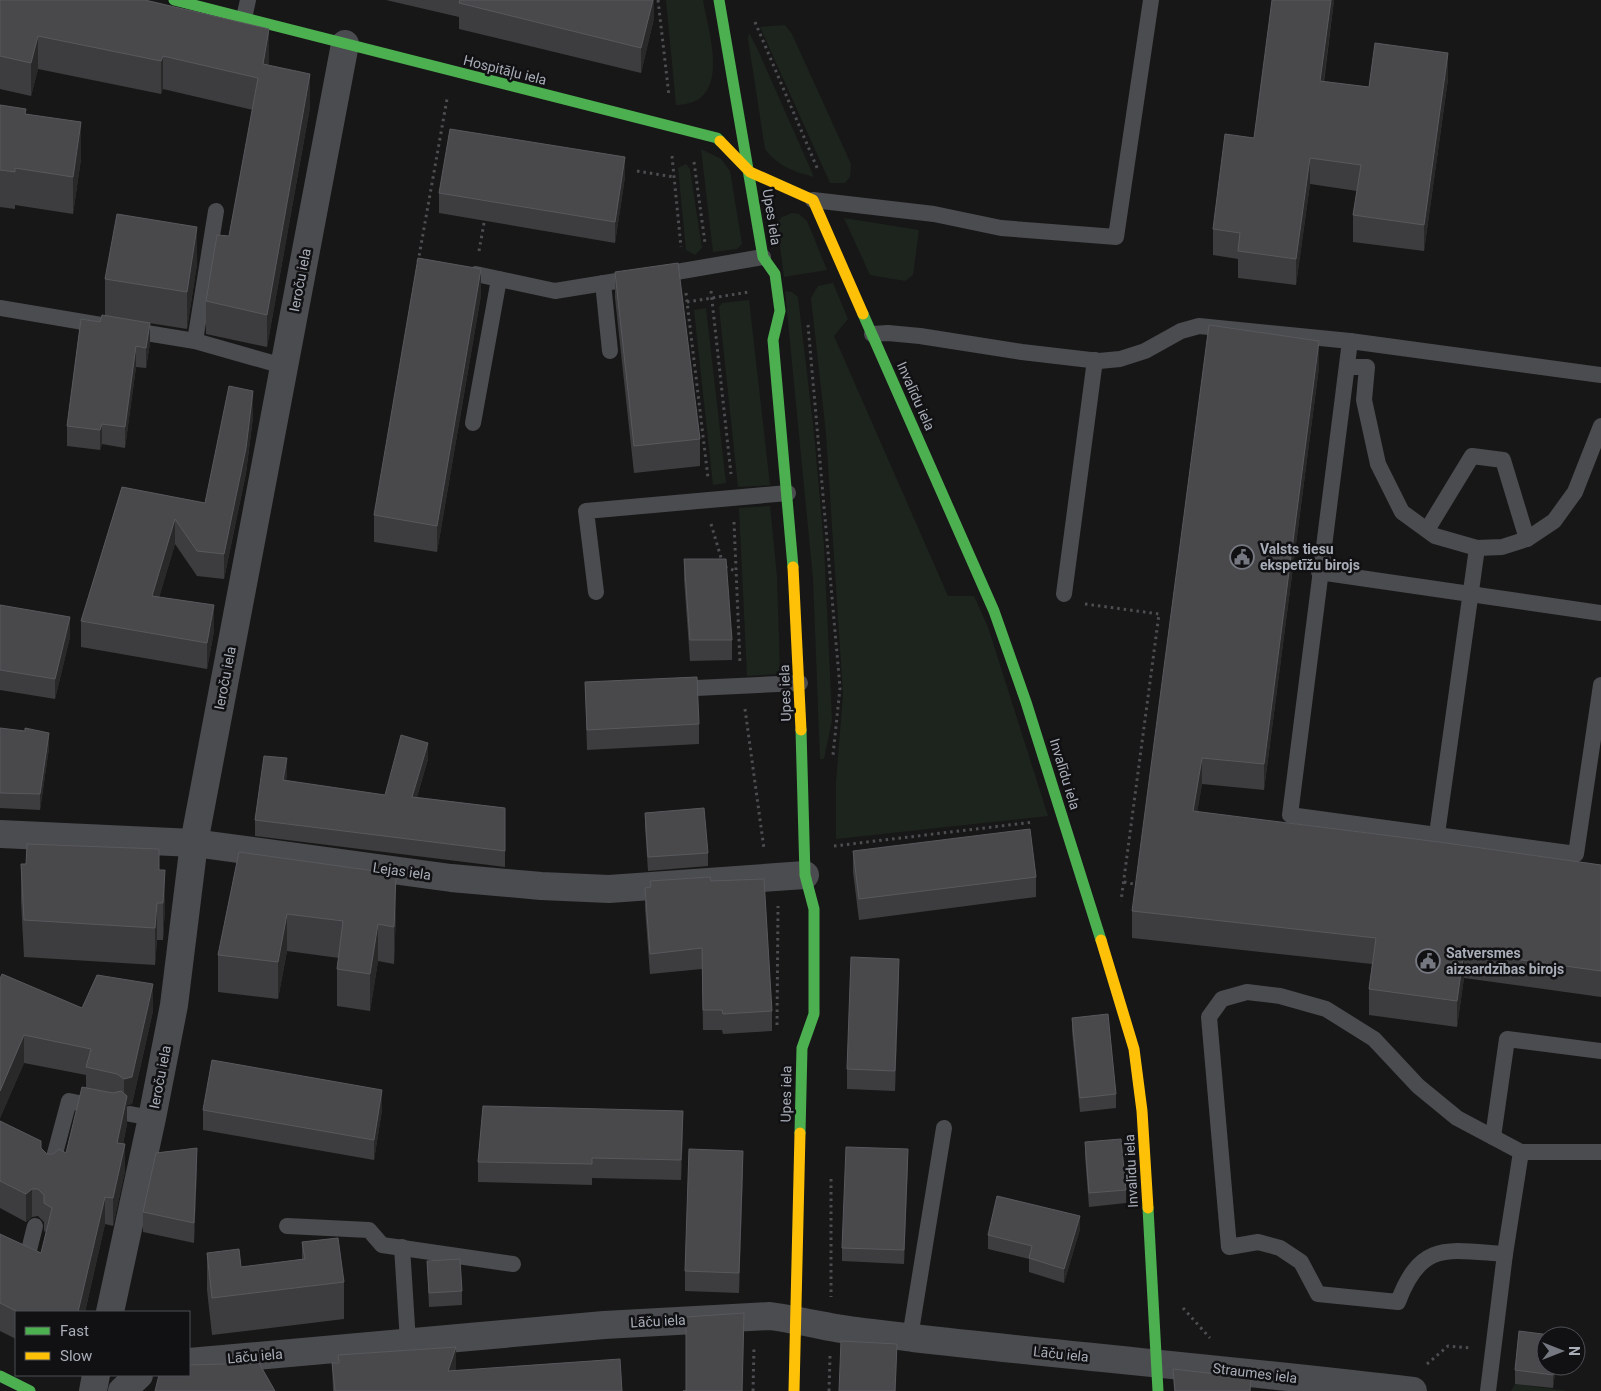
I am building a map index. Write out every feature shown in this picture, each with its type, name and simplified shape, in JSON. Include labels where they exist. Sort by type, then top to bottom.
[{"type":"street","name":"Hospitāļu iela","points":[[174,0],[717,138],[750,172],[813,200]]},
{"type":"street","name":"Upes iela","points":[[719,0],[750,172],[763,257],[775,274],[780,311],[772,340],[788,493],[800,683],[805,875],[814,909],[814,1014],[802,1048],[794,1391]]},
{"type":"street","name":"Ieroču iela","points":[[110,1311],[132,1114],[174,1005],[194,843],[345,44]]},
{"type":"street","name":"Invalīdu iela","points":[[813,200],[994,611],[1026,702],[1134,1048],[1142,1110],[1158,1391]]},
{"type":"street","name":"Lejas iela","points":[[0,834],[194,843],[450,878],[541,886],[610,889],[805,875]]},
{"type":"street","name":"Lāču iela","points":[[190,1362],[604,1325],[770,1316],[796,1319],[831,1327],[910,1337],[1157,1363]]},
{"type":"street","name":"Straumes iela","points":[[1157,1363],[1413,1391]]},
{"type":"street","points":[[0,1376],[30,1391]]},
{"type":"street","points":[[93,1391],[96,1376]]},
{"type":"street","points":[[122,1391],[138,1376]]},
{"type":"lane","points":[[244,18],[248,0]]},
{"type":"lane","points":[[813,200],[934,214],[1001,228],[1116,237],[1151,0]]},
{"type":"lane","points":[[195,341],[216,211]]},
{"type":"lane","points":[[476,274],[556,291],[763,257]]},
{"type":"lane","points":[[473,423],[499,279]]},
{"type":"lane","points":[[603,284],[610,351]]},
{"type":"lane","points":[[1,311],[195,341],[284,366]]},
{"type":"lane","points":[[872,334],[888,333],[920,336],[1022,352],[1095,360],[1120,359],[1146,350],[1181,331],[1200,326],[1350,341],[1601,375]]},
{"type":"lane","points":[[1350,341],[1319,572],[1290,814],[1576,854],[1601,685]]},
{"type":"lane","points":[[1064,594],[1095,360]]},
{"type":"lane","points":[[1347,368],[1367,367],[1364,400],[1378,464],[1402,512],[1435,536],[1477,548],[1502,547],[1527,539],[1554,521],[1575,492],[1601,426]]},
{"type":"lane","points":[[1427,530],[1472,456],[1503,460],[1527,539]]},
{"type":"lane","points":[[596,592],[586,511],[788,493]]},
{"type":"lane","points":[[1437,834],[1477,548]]},
{"type":"lane","points":[[1319,572],[1601,613]]},
{"type":"lane","points":[[658,690],[800,683]]},
{"type":"lane","points":[[1505,1254],[1456,1251],[1433,1255],[1421,1262],[1407,1278],[1398,1302],[1318,1294],[1301,1262],[1280,1248],[1258,1242],[1229,1247],[1209,1016],[1222,999],[1247,992],[1280,996],[1326,1009],[1374,1038],[1418,1086],[1457,1118],[1521,1152],[1601,1152]]},
{"type":"lane","points":[[1493,1137],[1507,1038],[1601,1051]]},
{"type":"lane","points":[[50,1172],[69,1101],[132,1114]]},
{"type":"lane","points":[[910,1337],[944,1128]]},
{"type":"lane","points":[[1488,1391],[1505,1254],[1521,1152]]},
{"type":"lane","points":[[28,1254],[35,1226]]},
{"type":"lane","points":[[287,1226],[369,1230],[382,1245],[513,1264]]},
{"type":"lane","points":[[402,1248],[408,1342]]},
{"type":"path","points":[[752,14],[821,179],[813,200]]},
{"type":"path","points":[[417,266],[452,72]]},
{"type":"path","points":[[681,130],[672,157],[683,271],[710,499],[711,530],[725,568],[736,571]]},
{"type":"path","points":[[637,171],[674,177]]},
{"type":"path","points":[[684,341],[692,340]]},
{"type":"path","points":[[694,419],[701,418]]},
{"type":"path","points":[[1064,594],[1062,601],[1159,614],[1120,907]]},
{"type":"path","points":[[831,846],[1035,822]]},
{"type":"path","points":[[1124,882],[1139,885]]},
{"type":"path","points":[[753,1391],[754,1344]]},
{"type":"shaded area","points":[[666,0],[703,0],[712,48],[713,65],[711,81],[705,93],[694,102],[676,105]]},
{"type":"shaded area","points":[[785,25],[792,34],[851,164],[850,177],[845,183],[830,183],[760,27]]},
{"type":"shaded area","points":[[749,33],[814,177],[787,168],[765,149],[748,39]]},
{"type":"shaded area","points":[[701,149],[721,159],[730,171],[742,244],[737,249],[713,252]]},
{"type":"shaded area","points":[[686,164],[690,169],[702,248],[695,255],[686,250],[678,168]]},
{"type":"shaded area","points":[[792,213],[799,214],[807,221],[827,270],[784,277],[777,223],[782,217]]},
{"type":"shaded area","points":[[844,218],[919,230],[913,275],[905,281],[870,275]]},
{"type":"shaded area","points":[[833,283],[848,319],[834,336],[948,596],[974,596],[988,627],[1048,816],[836,839],[836,782],[843,694],[826,434],[811,298],[818,286]]},
{"type":"shaded area","points":[[785,291],[792,292],[798,297],[814,433],[824,545],[832,720],[824,759],[820,759],[813,578]]},
{"type":"shaded area","points":[[749,300],[770,485],[738,487],[719,307],[722,303]]},
{"type":"shaded area","points":[[706,308],[726,483],[713,485],[694,310]]},
{"type":"shaded area","points":[[770,506],[777,577],[780,674],[747,676],[739,508]]},
{"type":"shaded area","points":[[1515,1384],[1568,1391],[1511,1391]]},
{"type":"building","points":[[0,0],[145,0],[269,29],[263,64],[310,74],[267,315],[206,301],[217,235],[229,236],[258,78],[163,56],[161,61],[38,36],[31,63],[0,56]]},
{"type":"building","points":[[460,0],[653,0],[641,48],[459,3]]},
{"type":"building","points":[[1272,0],[1331,0],[1320,81],[1369,87],[1375,43],[1448,53],[1424,225],[1353,215],[1361,165],[1310,158],[1296,259],[1238,251],[1240,233],[1213,229],[1225,134],[1254,138]]},
{"type":"building","points":[[0,105],[26,109],[25,114],[81,122],[73,177],[15,168],[15,172],[0,170]]},
{"type":"building","points":[[450,129],[625,157],[615,222],[439,193]]},
{"type":"building","points":[[117,214],[197,227],[187,292],[105,279]]},
{"type":"building","points":[[418,258],[481,269],[437,526],[374,515]]},
{"type":"building","points":[[678,263],[700,439],[634,446],[615,272]]},
{"type":"building","points":[[102,315],[150,323],[146,348],[136,346],[125,427],[102,424],[100,430],[67,426],[81,319],[100,322]]},
{"type":"building","points":[[1209,325],[1319,341],[1264,764],[1202,758],[1193,811],[1439,842],[1601,865],[1601,971],[1464,952],[1457,1001],[1369,989],[1376,938],[1132,911]]},
{"type":"building","points":[[229,386],[253,391],[246,448],[224,554],[197,551],[175,519],[152,596],[214,605],[207,643],[81,621],[122,487],[205,503]]},
{"type":"building","points":[[684,559],[726,559],[732,640],[690,640]]},
{"type":"building","points":[[0,605],[70,617],[55,679],[0,670]]},
{"type":"building","points":[[697,677],[699,724],[587,730],[585,682]]},
{"type":"building","points":[[0,728],[25,731],[25,728],[49,733],[40,794],[0,793]]},
{"type":"building","points":[[401,735],[428,743],[412,797],[505,808],[505,851],[255,820],[264,756],[287,758],[283,780],[385,795]]},
{"type":"building","points":[[704,808],[708,853],[648,857],[645,813]]},
{"type":"building","points":[[1030,829],[1036,877],[859,899],[853,851]]},
{"type":"building","points":[[27,844],[159,849],[159,870],[165,870],[163,903],[157,903],[155,928],[24,920],[21,864],[26,864]]},
{"type":"building","points":[[239,852],[396,874],[394,927],[378,924],[370,974],[337,969],[343,921],[287,914],[278,962],[218,955]]},
{"type":"building","points":[[710,877],[711,881],[764,879],[772,1011],[723,1014],[722,1010],[703,1010],[702,948],[650,954],[645,888],[651,887],[650,881]]},
{"type":"building","points":[[851,957],[899,959],[895,1071],[847,1069]]},
{"type":"building","points":[[2,974],[82,1008],[97,975],[153,984],[132,1077],[124,1079],[117,1074],[86,1067],[91,1049],[24,1035],[0,1091],[0,979]]},
{"type":"building","points":[[1108,1014],[1116,1094],[1080,1098],[1072,1018]]},
{"type":"building","points":[[212,1060],[382,1090],[374,1140],[203,1110]]},
{"type":"building","points":[[82,1087],[113,1093],[121,1091],[127,1096],[117,1143],[125,1144],[113,1198],[105,1197],[78,1311],[16,1311],[0,1303],[0,1234],[41,1253],[52,1208],[44,1203],[44,1195],[38,1189],[32,1189],[26,1194],[0,1181],[0,1121],[41,1141],[41,1148],[47,1154],[53,1154],[59,1149],[66,1153]]},
{"type":"building","points":[[483,1106],[683,1111],[681,1160],[592,1158],[592,1164],[478,1162]]},
{"type":"building","points":[[1121,1139],[1126,1190],[1089,1193],[1085,1142]]},
{"type":"building","points":[[846,1147],[908,1149],[904,1250],[842,1248]]},
{"type":"building","points":[[197,1148],[194,1223],[143,1212],[156,1153]]},
{"type":"building","points":[[689,1149],[743,1151],[739,1273],[685,1271]]},
{"type":"building","points":[[997,1196],[1080,1216],[1064,1269],[1029,1258],[1032,1246],[988,1235]]},
{"type":"building","points":[[338,1238],[344,1282],[212,1298],[207,1253],[239,1249],[241,1267],[305,1259],[302,1242]]},
{"type":"building","points":[[460,1259],[462,1291],[429,1293],[427,1261]]},
{"type":"building","points":[[744,1313],[742,1391],[686,1391],[686,1317]]},
{"type":"building","points":[[1519,1331],[1536,1333],[1536,1373],[1515,1370]]},
{"type":"building","points":[[841,1341],[897,1344],[895,1391],[839,1391]]},
{"type":"building","points":[[456,1347],[448,1371],[620,1359],[622,1391],[335,1391],[332,1363],[339,1363],[338,1355]]},
{"type":"building","points":[[259,1363],[275,1391],[155,1391],[159,1376],[190,1376],[190,1365]]},
{"type":"building","points":[[1173,1369],[1251,1378],[1250,1391],[1175,1391]]},
{"type":"traffic: fast","points":[[174,0],[717,138],[720,141]]},
{"type":"traffic: fast","points":[[719,0],[763,257],[775,274],[780,311],[773,340],[793,567]]},
{"type":"traffic: fast","points":[[863,314],[994,611],[1026,702],[1101,940]]},
{"type":"traffic: fast","points":[[800,1133],[802,1048],[814,1014],[814,909],[805,875],[801,730]]},
{"type":"traffic: fast","points":[[1148,1208],[1158,1391]]},
{"type":"traffic: fast","points":[[0,1376],[30,1391]]},
{"type":"traffic: slow","points":[[720,141],[750,172],[813,200],[863,314]]},
{"type":"traffic: slow","points":[[793,567],[801,730]]},
{"type":"traffic: slow","points":[[1101,940],[1134,1049],[1142,1111],[1148,1208]]},
{"type":"traffic: slow","points":[[794,1391],[800,1133]]},
{"type":"place","name":"Valsts tiesu ekspetīžu birojs","points":[[1242,557]]},
{"type":"place","name":"Satversmes aizsardzības birojs","points":[[1428,961]]}]
